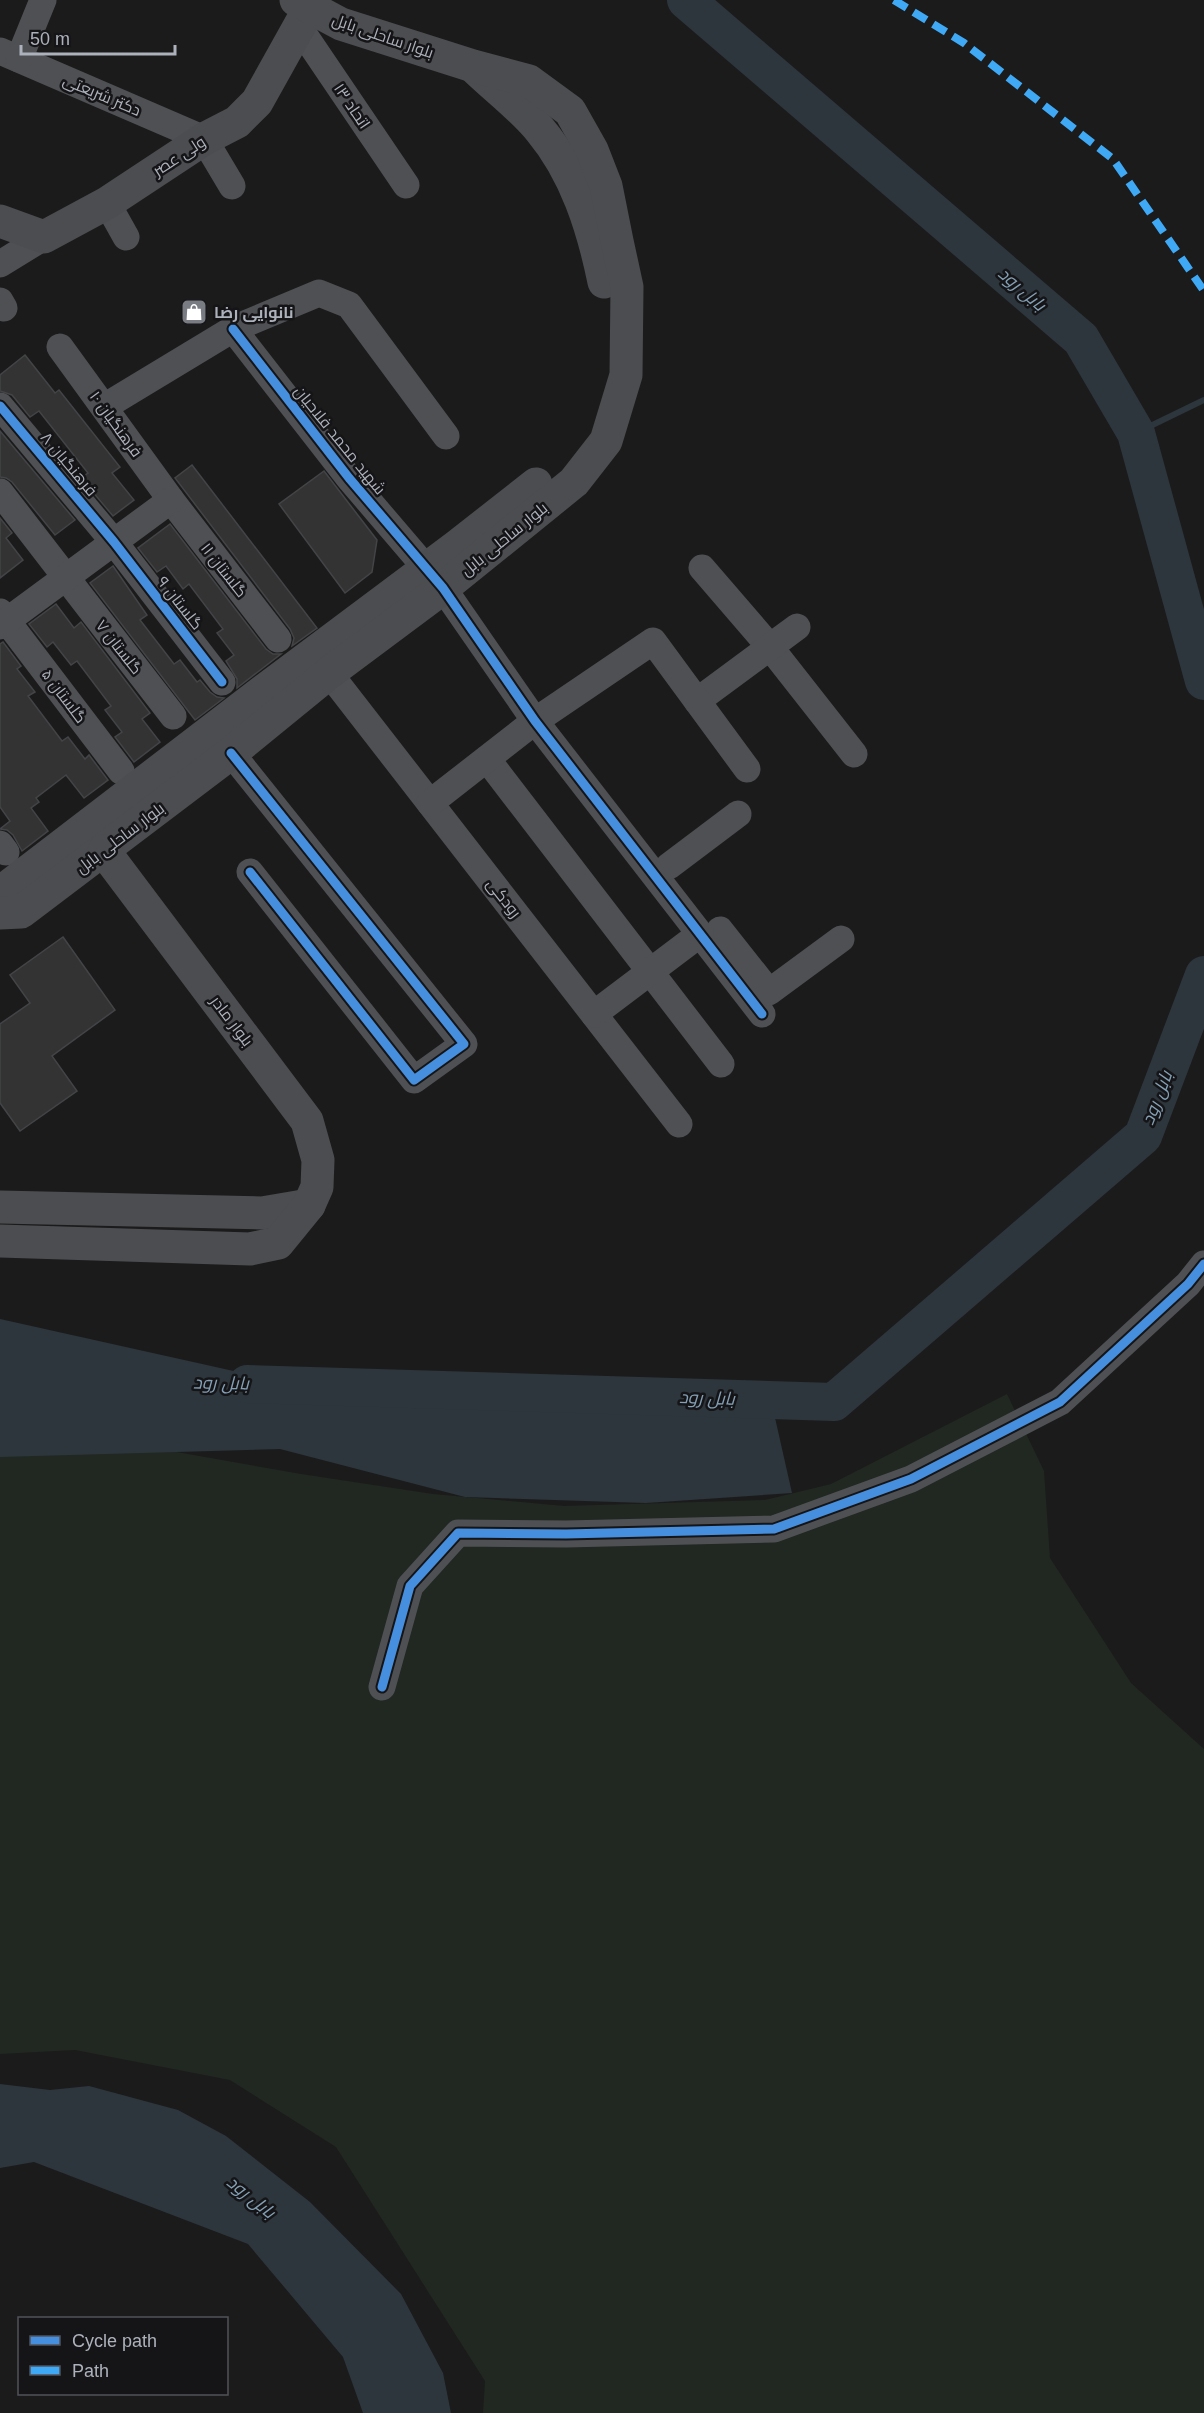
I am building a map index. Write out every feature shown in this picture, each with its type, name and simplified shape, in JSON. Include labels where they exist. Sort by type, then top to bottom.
[{"type":"main road","name":"بلوار ساحلی بابل","points":[[0,913],[21,912],[231,753],[329,673],[560,465],[592,430],[608,377],[610,342],[606,289],[598,252],[575,185],[576,154],[540,129],[473,66],[301,11]]},
{"type":"main road","name":"ولی عصر","points":[[44,237],[107,203],[204,139],[237,122],[256,102],[301,11]]},
{"type":"main road","points":[[0,220],[44,237]]},
{"type":"main road","name":"بلوار ساحلی بابل","points":[[0,903],[9,886],[435,578]]},
{"type":"main road","name":"بلوار مادر","points":[[0,1241],[250,1249],[278,1243],[309,1204],[317,1187],[318,1160],[307,1121],[104,851]]},
{"type":"main road","points":[[0,1207],[262,1213],[309,1204]]},
{"type":"street","points":[[9,55],[44,0]]},
{"type":"street","name":"اتحاد ۱۳","points":[[301,11],[406,185]]},
{"type":"street","name":"دکتر شریعتی","points":[[9,55],[204,139]]},
{"type":"street","points":[[204,139],[232,186]]},
{"type":"street","points":[[107,203],[126,237]]},
{"type":"street","points":[[0,264],[44,237]]},
{"type":"street","points":[[104,407],[232,329],[319,293],[349,305],[446,436]]},
{"type":"street","name":"شهید محمد فلاحیان","points":[[232,329],[349,477],[435,578],[535,722],[762,1014]]},
{"type":"street","name":"فرهنگیان ۱۰","points":[[60,347],[171,500]]},
{"type":"street","name":"فرهنگیان ۸","points":[[0,406],[114,542]]},
{"type":"street","name":"گلستان ۷","points":[[0,492],[173,716]]},
{"type":"street","points":[[2,620],[65,578],[171,500]]},
{"type":"street","name":"گلستان ۱۱","points":[[171,500],[278,639]]},
{"type":"street","name":"گلستان ۹","points":[[114,542],[222,682]]},
{"type":"street","points":[[702,568],[770,647],[854,754]]},
{"type":"street","name":"گلستان ۵","points":[[2,620],[122,771]]},
{"type":"street","points":[[697,701],[797,627]]},
{"type":"street","points":[[430,803],[535,722],[653,640],[747,769]]},
{"type":"street","name":"رودکی","points":[[329,673],[679,1124]]},
{"type":"street","points":[[535,722],[550,724],[562,730],[769,992],[841,939]]},
{"type":"street","points":[[231,753],[464,1044],[414,1080],[250,872]]},
{"type":"street","points":[[487,759],[721,1064]]},
{"type":"street","points":[[669,866],[738,814]]},
{"type":"street","points":[[594,1014],[700,934]]},
{"type":"street","points":[[382,1688],[410,1586],[458,1533],[566,1534],[774,1529],[911,1479],[1060,1402],[1188,1284],[1204,1264]]},
{"type":"shaded area","points":[[1007,1394],[1044,1471],[1050,1558],[1131,1683],[1204,1749],[1204,2413],[483,2413],[485,2381],[336,2147],[230,2080],[75,2050],[0,2054],[0,1432],[103,1439],[301,1474],[433,1494],[564,1506],[765,1500],[831,1484]]},
{"type":"water","points":[[0,1319],[297,1385],[771,1400],[792,1493],[646,1503],[465,1497],[280,1449],[0,1457]]},
{"type":"water","points":[[0,2084],[50,2090],[89,2086],[178,2110],[226,2136],[310,2202],[401,2294],[443,2373],[451,2413],[363,2413],[343,2357],[248,2244],[34,2162],[0,2168]]},
{"type":"building","points":[[25,355],[55,393],[59,390],[120,467],[112,473],[134,500],[113,516],[81,478],[88,473],[39,411],[30,417],[12,395],[0,391],[0,375]]},
{"type":"building","points":[[0,431],[75,520],[55,535],[12,482],[0,477]]},
{"type":"building","points":[[192,465],[317,628],[292,646],[294,638],[290,629],[175,478]]},
{"type":"building","points":[[324,471],[377,540],[372,572],[345,593],[279,504]]},
{"type":"building","points":[[0,518],[12,533],[6,538],[23,560],[0,578]]},
{"type":"building","points":[[170,524],[266,649],[273,654],[281,654],[237,688],[237,679],[226,661],[234,655],[217,633],[223,629],[189,584],[183,589],[166,566],[157,572],[138,548]]},
{"type":"building","points":[[113,566],[147,615],[140,620],[174,664],[180,660],[197,682],[200,680],[210,692],[217,697],[224,698],[195,720],[90,583]]},
{"type":"building","points":[[56,604],[74,628],[81,622],[150,713],[142,719],[160,742],[134,762],[115,737],[122,732],[105,710],[111,706],[77,661],[71,665],[53,642],[47,647],[29,624]]},
{"type":"building","points":[[3,642],[21,666],[17,669],[35,692],[28,696],[62,741],[68,737],[85,759],[89,755],[108,780],[84,798],[66,775],[36,798],[39,802],[31,808],[48,831],[22,851],[13,835],[7,830],[0,829],[10,821],[0,807],[0,644]]},
{"type":"building","points":[[63,937],[115,1010],[52,1056],[77,1091],[20,1131],[0,1103],[0,1024],[30,1003],[10,975]]},
{"type":"waterway","name":"بابل رود","points":[[686,0],[1081,339],[1136,433],[1204,681]]},
{"type":"waterway","points":[[1136,433],[1204,400]]},
{"type":"waterway","name":"بابل رود","points":[[247,1384],[834,1402],[1143,1136],[1204,975]]},
{"type":"marked path","points":[[894,0],[964,43],[1113,159],[1204,291]]},
{"type":"cycle path","points":[[233,329],[349,478],[443,588],[535,721],[762,1014]]},
{"type":"cycle path","points":[[0,406],[114,542],[222,682]]},
{"type":"cycle path","points":[[231,753],[464,1044],[414,1080],[250,872]]},
{"type":"cycle path","points":[[382,1687],[410,1586],[458,1533],[566,1534],[774,1529],[911,1479],[1060,1402],[1188,1284],[1204,1264]]},
{"type":"place","name":"نانوایی رضا","points":[[194,312]]}]
